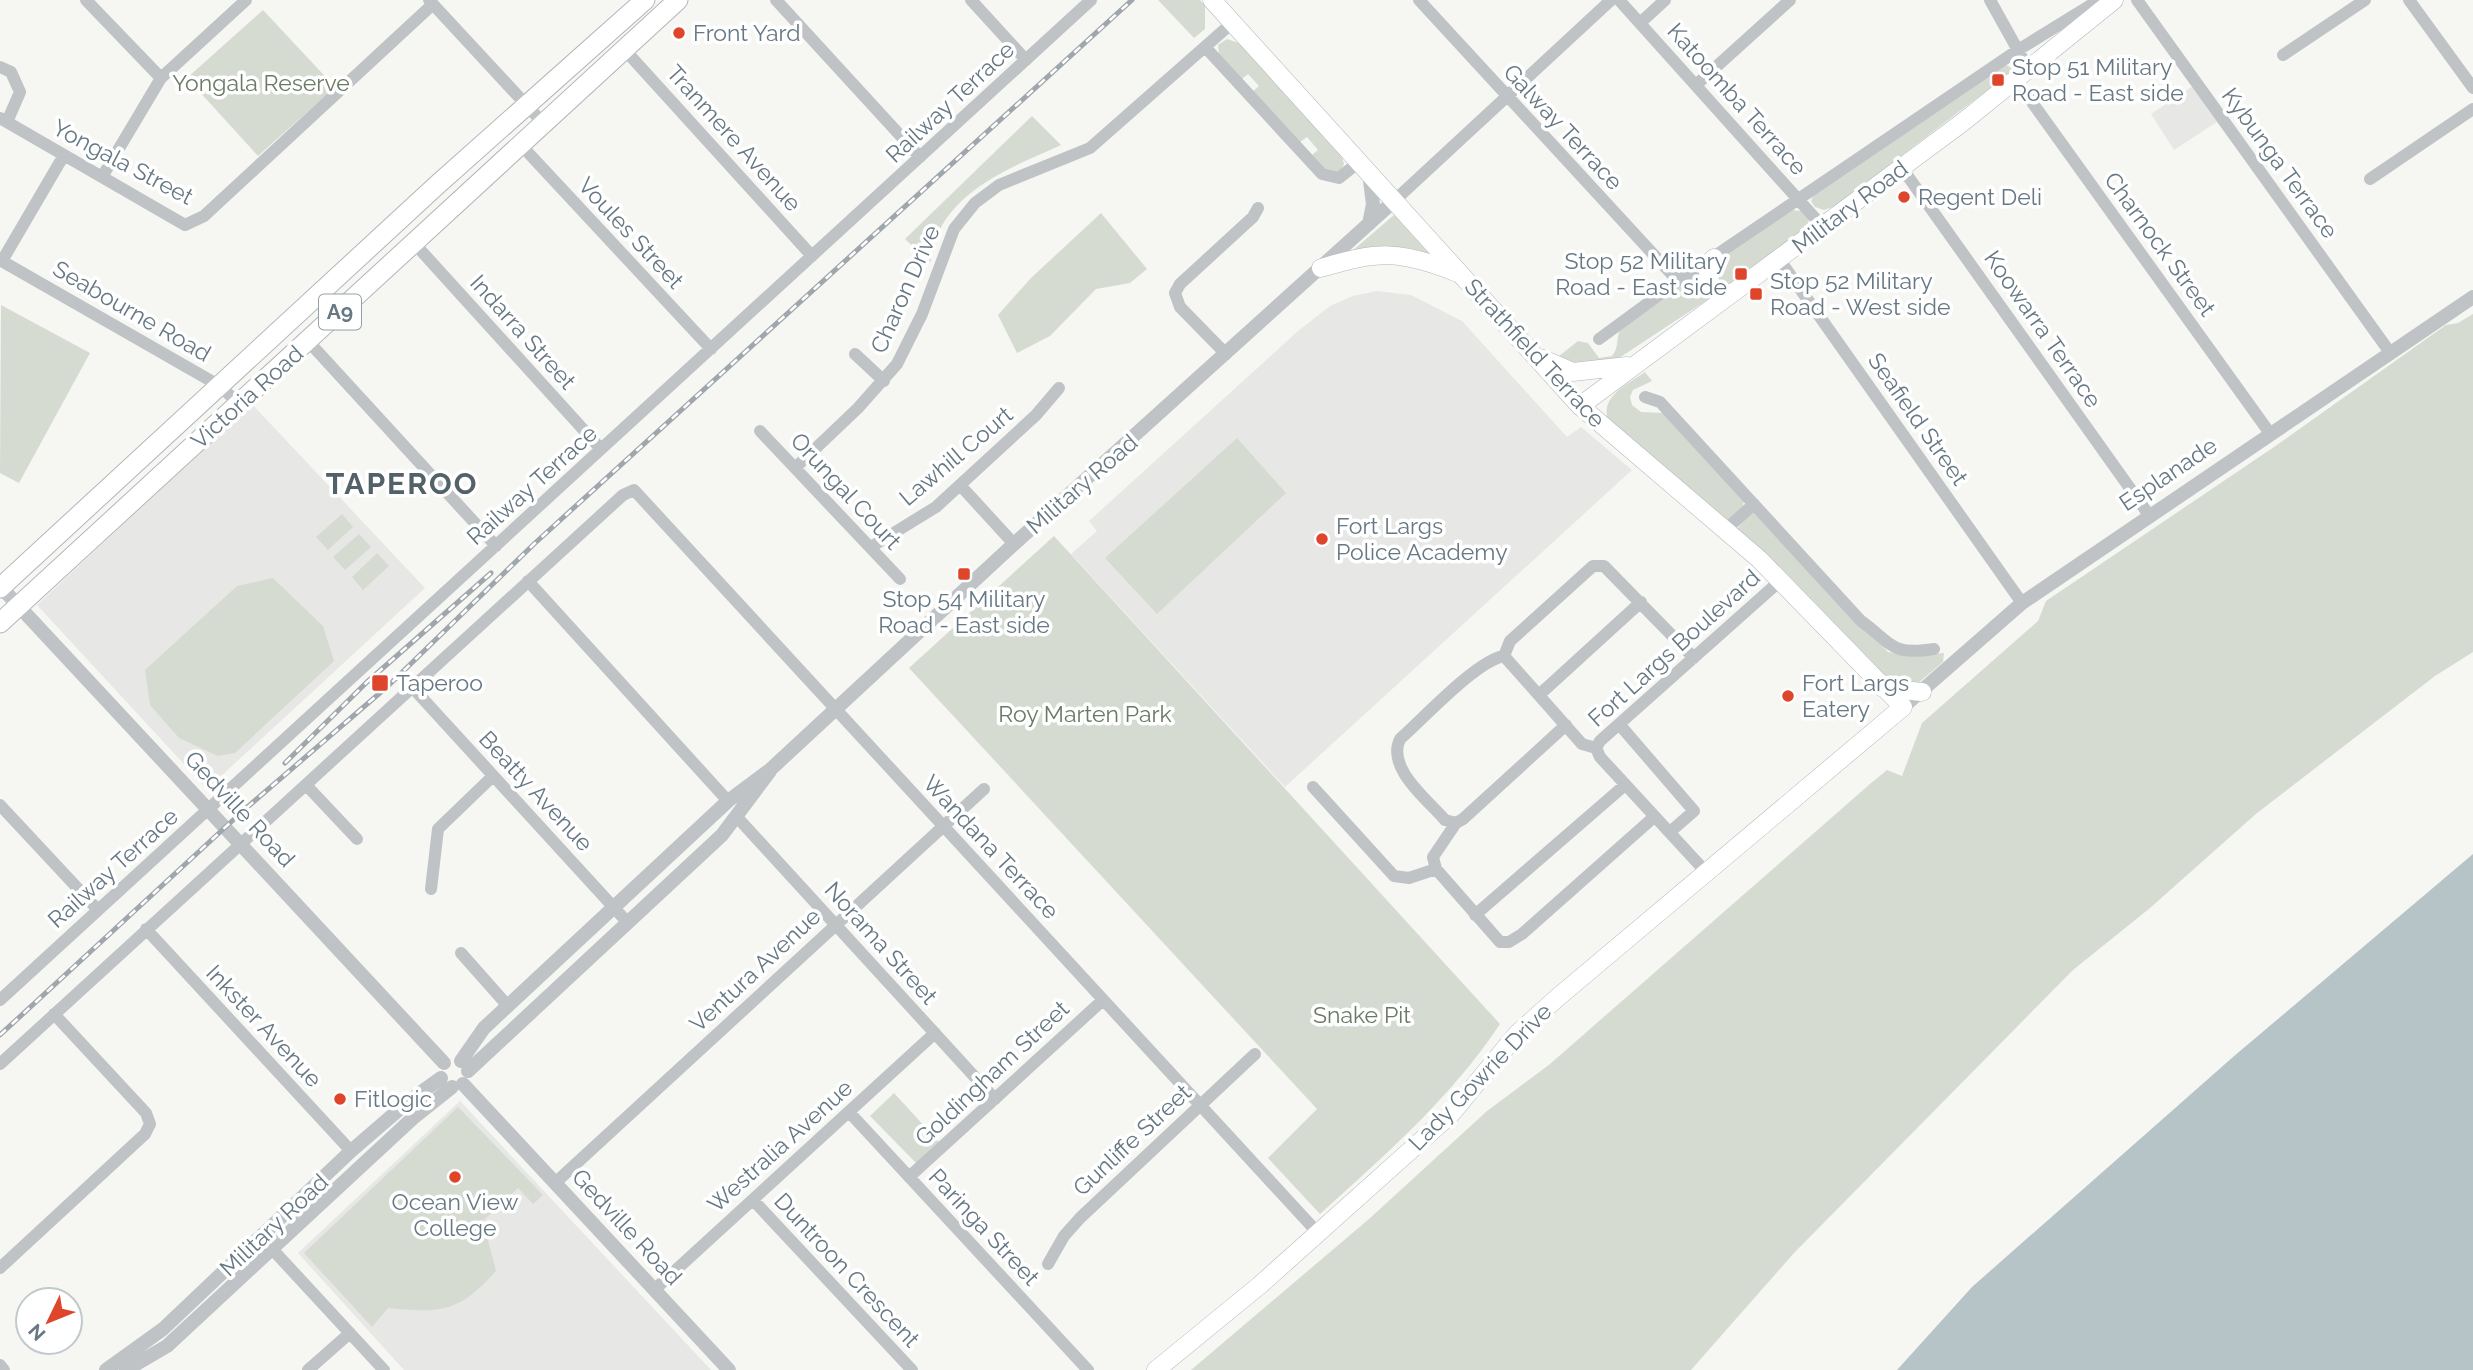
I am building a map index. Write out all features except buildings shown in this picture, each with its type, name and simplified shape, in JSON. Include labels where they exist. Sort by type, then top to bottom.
[{"type":"highway","name":"Victoria Road","points":[[0,583],[645,0]]},
{"type":"highway","name":"Victoria Road","points":[[0,623],[678,0]]},
{"type":"main road","name":"Strathfield Terrace","points":[[1212,0],[1580,406],[1781,580],[1903,707]]},
{"type":"main road","name":"Military Road","points":[[1580,406],[1902,168],[2114,0]]},
{"type":"main road","points":[[1321,268],[1365,256],[1398,254],[1415,256],[1461,275]]},
{"type":"main road","points":[[1714,258],[1708,265],[1707,274],[1722,300]]},
{"type":"main road","points":[[1533,354],[1573,372],[1633,365]]},
{"type":"main road","points":[[1886,721],[1883,686],[1922,692]]},
{"type":"main road","name":"Lady Gowrie Drive","points":[[1157,1370],[1451,1114],[1517,1034],[1903,707]]},
{"type":"street","points":[[86,0],[161,78]]},
{"type":"street","points":[[102,177],[161,78],[246,0]]},
{"type":"street","points":[[776,0],[920,157]]},
{"type":"street","points":[[971,0],[1026,60]]},
{"type":"street","name":"Railway Terrace","points":[[0,1000],[1091,0]]},
{"type":"street","name":"Galway Terrace","points":[[1419,0],[1678,281]]},
{"type":"street","points":[[1394,201],[1611,0]]},
{"type":"street","name":"Katoomba Terrace","points":[[1619,0],[1823,227]]},
{"type":"street","points":[[1640,23],[1665,0]]},
{"type":"street","points":[[1696,85],[1790,0]]},
{"type":"street","name":"Charnock Street","points":[[1990,0],[2018,50],[2022,75],[2269,432]]},
{"type":"street","name":"Military Road","points":[[1599,339],[1678,281],[2018,50],[2098,0]]},
{"type":"street","name":"Kybunga Terrace","points":[[2137,0],[2389,351]]},
{"type":"street","points":[[2283,55],[2365,0]]},
{"type":"street","points":[[2409,0],[2473,88]]},
{"type":"street","points":[[431,2],[544,124]]},
{"type":"street","name":"Yongala Street","points":[[0,66],[11,72],[20,92],[3,120],[184,225],[204,216],[431,2]]},
{"type":"street","name":"Charon Drive","points":[[795,468],[884,381],[906,349],[954,229],[965,213],[999,185],[1090,148],[1232,23]]},
{"type":"street","points":[[1206,48],[1322,174],[1339,178],[1364,168],[1373,204],[1369,224]]},
{"type":"street","name":"Tranmere Avenue","points":[[624,49],[812,256]]},
{"type":"street","points":[[2370,180],[2473,109]]},
{"type":"street","name":"Voules Street","points":[[521,145],[711,349]]},
{"type":"street","points":[[1,260],[64,155]]},
{"type":"street","name":"Koowarra Terrace","points":[[1902,168],[2149,515]]},
{"type":"street","name":"Military Road","points":[[106,1370],[163,1329],[351,1151],[409,1101],[457,1076],[484,1028],[728,801],[771,769],[1014,544],[1394,201]]},
{"type":"street","points":[[1226,354],[1180,307],[1175,293],[1180,284],[1253,217],[1258,208]]},
{"type":"street","name":"Indarra Street","points":[[414,243],[601,449]]},
{"type":"street","name":"Seafield Street","points":[[1779,259],[2022,603]]},
{"type":"street","name":"Seabourne Road","points":[[1,260],[220,386],[239,404]]},
{"type":"street","name":"Esplanade","points":[[1903,707],[2022,603],[2269,432],[2473,297]]},
{"type":"street","points":[[308,341],[496,546]]},
{"type":"street","points":[[855,354],[884,381]]},
{"type":"street","name":"Lawhill Court","points":[[871,547],[936,507],[1036,415],[1059,388]]},
{"type":"street","points":[[1645,397],[1660,402],[1888,646],[1918,652],[1934,649]]},
{"type":"street","name":"Orungal Court","points":[[760,431],[900,579]]},
{"type":"street","points":[[960,485],[1014,544]]},
{"type":"street","name":"Wandana Terrace","points":[[528,581],[623,495],[634,490],[1317,1233]]},
{"type":"street","points":[[1725,530],[1754,504]]},
{"type":"street","points":[[1504,656],[1510,640],[1593,566],[1604,566],[1694,658]]},
{"type":"street","name":"Fort Largs Boulevard","points":[[1596,748],[1619,724],[1781,580]]},
{"type":"street","points":[[0,1064],[232,849],[243,846],[528,581],[728,801]]},
{"type":"street","name":"Gedville Road","points":[[0,583],[444,1063],[440,1070],[457,1076],[729,1370]]},
{"type":"street","points":[[1539,695],[1641,602]]},
{"type":"street","points":[[1504,656],[1582,744],[1596,748],[1600,757],[1706,872]]},
{"type":"street","points":[[1456,823],[1445,820],[1397,763],[1395,751],[1400,739],[1476,671],[1492,659],[1504,656]]},
{"type":"street","name":"Beatty Avenue","points":[[413,688],[628,923]]},
{"type":"street","points":[[1619,724],[1694,811],[1671,831]]},
{"type":"street","points":[[1566,725],[1456,823],[1433,857],[1436,870],[1500,942],[1509,942],[1522,934],[1654,817]]},
{"type":"street","name":"Military Road","points":[[126,1370],[167,1346],[457,1076],[628,923],[722,835],[771,769]]},
{"type":"street","points":[[431,889],[438,829],[493,776]]},
{"type":"street","points":[[1475,915],[1625,785]]},
{"type":"street","points":[[307,786],[357,839]]},
{"type":"street","points":[[1312,787],[1394,876],[1409,878],[1436,870]]},
{"type":"street","name":"Ventura Avenue","points":[[555,1183],[984,789]]},
{"type":"street","points":[[0,805],[98,910]]},
{"type":"street","name":"Norama Street","points":[[736,816],[995,1098]]},
{"type":"street","name":"Inkster Avenue","points":[[146,929],[351,1151]]},
{"type":"street","points":[[461,953],[508,1006]]},
{"type":"street","name":"Goldingham Street","points":[[909,1177],[1103,1000]]},
{"type":"street","points":[[0,1268],[145,1134],[150,1124],[146,1113],[54,1014]]},
{"type":"street","name":"Westralia Avenue","points":[[654,1290],[935,1033]]},
{"type":"street","name":"Gunliffe Street","points":[[1048,1264],[1064,1237],[1080,1218],[1255,1054]]},
{"type":"street","name":"Paringa Street","points":[[849,1112],[1088,1370]]},
{"type":"street","name":"Duntroon Crescent","points":[[752,1200],[912,1370]]},
{"type":"street","points":[[261,1237],[384,1370]]},
{"type":"street","points":[[308,1370],[350,1333]]},
{"type":"street","points":[[0,1365],[4,1370]]},
{"type":"shaded area","points":[[2193,86],[2217,122],[2174,150],[2151,114]]},
{"type":"shaded area","name":"Fort Largs Police Academy","points":[[1377,291],[1411,295],[1462,321],[1567,437],[1581,427],[1632,470],[1285,787],[1071,554],[1097,531],[1089,521],[1298,331],[1330,306],[1353,296]]},
{"type":"shaded area","points":[[252,404],[425,588],[207,789],[37,605]]},
{"type":"shaded area","points":[[2473,854],[2473,1370],[1897,1370],[1972,1287],[2233,1057]]},
{"type":"shaded area","name":"Ocean View College","points":[[460,1101],[711,1370],[404,1370],[298,1253]]},
{"type":"green space","points":[[1158,0],[1200,0],[1205,5],[1205,29],[1194,38]]},
{"type":"green space","name":"Yongala Reserve","points":[[263,10],[335,87],[258,156],[187,78]]},
{"type":"green space","points":[[1227,39],[1239,43],[1341,154],[1344,164],[1341,171],[1327,172],[1312,155],[1318,150],[1307,137],[1300,142],[1253,91],[1259,86],[1248,74],[1242,79],[1219,54],[1218,45]]},
{"type":"green space","points":[[2006,65],[2012,68],[2010,73],[1835,206],[1824,210],[1815,207],[1811,201],[1813,196]]},
{"type":"green space","points":[[1032,116],[1061,145],[992,178],[962,201],[939,231],[930,263],[905,239]]},
{"type":"green space","points":[[1792,210],[1801,211],[1809,219],[1807,226],[1723,289],[1713,270],[1720,260]]},
{"type":"green space","points":[[1101,213],[1147,269],[1130,283],[1096,289],[1050,336],[1017,353],[998,315],[1031,278]]},
{"type":"green space","points":[[1394,215],[1433,258],[1344,258]]},
{"type":"green space","points":[[1702,272],[1710,298],[1613,362],[1596,367],[1554,360],[1578,341],[1588,343],[1599,358],[1612,356],[1622,326]]},
{"type":"green space","points":[[1,305],[90,353],[19,483],[0,473]]},
{"type":"green space","points":[[2473,314],[2473,652],[2435,676],[2257,813],[2150,908],[2073,970],[1794,1253],[1691,1370],[1191,1370],[1369,1219],[1487,1111],[1550,1064],[1870,784],[1887,770],[1902,776],[1922,723],[2038,621],[2046,601],[2274,447],[2446,325],[2458,323]]},
{"type":"green space","points":[[1645,372],[1652,381],[1633,390],[1630,397],[1632,405],[1641,412],[1663,413],[1744,500],[1743,506],[1729,520],[1726,521],[1608,420],[1608,404],[1612,397]]},
{"type":"green space","points":[[1237,438],[1286,493],[1157,614],[1105,558]]},
{"type":"green space","points":[[1750,513],[1754,513],[1888,652],[1915,656],[1944,653],[1943,662],[1918,683],[1907,686],[1880,674],[1736,530]]},
{"type":"green space","points":[[342,514],[353,527],[328,550],[316,537]]},
{"type":"green space","points":[[359,534],[371,547],[345,570],[333,557]]},
{"type":"green space","name":"Roy Marten Park","points":[[1054,536],[1500,1024],[1439,1101],[1320,1214],[1268,1158],[1317,1109],[909,668]]},
{"type":"green space","points":[[377,553],[389,566],[363,590],[352,577]]},
{"type":"green space","points":[[273,578],[323,626],[334,661],[235,753],[218,756],[179,738],[150,705],[145,670],[237,586]]},
{"type":"green space","points":[[894,1093],[939,1142],[917,1164],[870,1116]]},
{"type":"green space","points":[[458,1107],[543,1195],[533,1204],[518,1188],[483,1221],[496,1271],[471,1295],[436,1310],[388,1308],[372,1327],[304,1253]]},
{"type":"railway","points":[[0,1035],[244,810],[388,686],[534,544],[1132,0]]},
{"type":"railway","points":[[285,763],[367,682],[491,573]]},
{"type":"place","name":"Front Yard","points":[[679,33]]},
{"type":"place","name":"Stop 51 Military Road - East side","points":[[1998,80]]},
{"type":"place","name":"Regent Deli","points":[[1904,197]]},
{"type":"place","name":"Stop 52 Military Road - East side","points":[[1741,274]]},
{"type":"place","name":"Stop 52 Military Road - West side","points":[[1756,294]]},
{"type":"place","name":"Fort Largs Police Academy","points":[[1322,539]]},
{"type":"place","name":"Stop 54 Military Road - East side","points":[[964,574]]},
{"type":"place","name":"Taperoo","points":[[380,683]]},
{"type":"place","name":"Fort Largs Eatery","points":[[1788,696]]},
{"type":"place","name":"Fitlogic","points":[[340,1099]]},
{"type":"place","name":"Ocean View College","points":[[455,1177]]},
{"type":"district","name":"TAPEROO","points":[[402,484]]},
{"type":"park label","name":"Snake Pit","points":[[1362,1015]]}]
